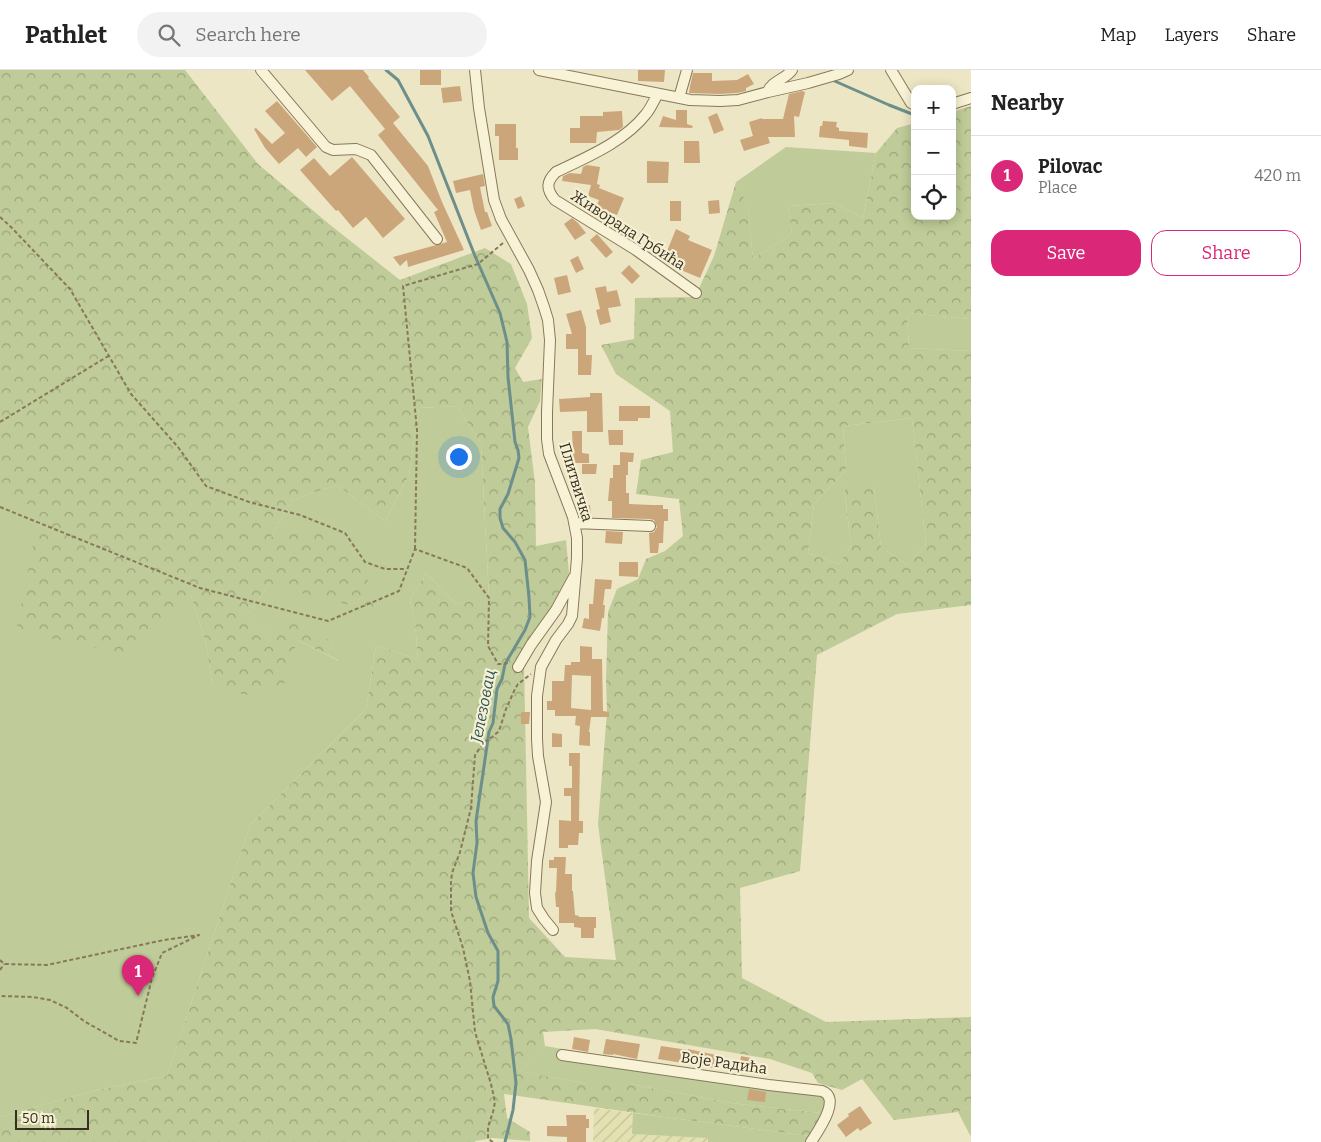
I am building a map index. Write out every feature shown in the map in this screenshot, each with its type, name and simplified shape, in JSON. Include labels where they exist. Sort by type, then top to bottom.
[{"type":"street","name":"Плитвичка","points":[[475,70],[492,191],[497,210],[529,270],[548,320],[550,340],[547,439],[549,454],[574,523],[578,548],[572,616],[541,667],[537,696],[538,756],[546,802],[537,861],[535,892],[537,908],[553,930]]},
{"type":"street","points":[[539,70],[678,98],[702,101],[738,100],[848,70]]},
{"type":"street","points":[[678,98],[687,70]]},
{"type":"street","points":[[768,92],[768,88],[788,76],[792,70]]},
{"type":"street","points":[[891,70],[911,103]]},
{"type":"street","points":[[264,71],[326,147],[333,150],[356,149],[371,154],[437,239]]},
{"type":"street","name":"Живорада Грбића","points":[[658,94],[646,114],[630,130],[613,142],[556,172],[549,181],[549,192],[554,200],[636,250],[696,293]]},
{"type":"street","points":[[956,103],[971,98]]},
{"type":"street","points":[[574,523],[650,526]]},
{"type":"street","points":[[520,662],[543,626],[556,610],[576,574]]},
{"type":"street","name":"Воје Радића","points":[[562,1055],[827,1092],[831,1102],[811,1142]]},
{"type":"path","points":[[0,217],[70,289],[131,394],[178,447],[206,486],[249,502],[300,515],[345,533],[366,562],[385,569],[407,569]]},
{"type":"path","points":[[0,507],[200,588],[328,621],[399,591],[414,550],[418,430],[403,286],[478,264],[510,236]]},
{"type":"path","points":[[0,422],[110,355]]},
{"type":"path","points":[[414,550],[467,568],[490,598],[488,646],[498,664],[520,662]]},
{"type":"path","points":[[494,1142],[488,1139],[487,1133],[495,1102],[475,1032],[470,981],[463,948],[452,917],[450,900],[452,873],[472,808],[475,755],[484,742],[492,737],[500,728],[506,709],[518,684],[541,667]]},
{"type":"path","points":[[0,960],[4,964],[47,965],[164,940],[198,935],[162,953],[152,978],[136,1043],[119,1041],[84,1022],[67,1008],[50,1000],[33,997],[0,996]]},
{"type":"path","points":[[0,970],[4,964]]},
{"type":"shaded area","points":[[594,1108],[633,1113],[633,1134],[708,1138],[708,1142],[593,1142]]},
{"type":"green space","points":[[0,70],[185,70],[258,164],[329,224],[400,280],[485,248],[511,264],[527,304],[532,338],[515,368],[523,382],[542,379],[540,401],[528,427],[535,483],[536,546],[566,540],[569,573],[559,611],[524,662],[529,918],[565,957],[616,960],[598,824],[607,712],[608,612],[617,589],[638,579],[646,559],[665,551],[683,536],[679,499],[636,494],[641,460],[673,452],[670,411],[616,374],[601,345],[634,339],[635,298],[695,297],[714,256],[736,182],[748,207],[753,259],[792,234],[788,206],[833,203],[863,218],[876,153],[897,128],[911,124],[911,220],[956,220],[956,111],[971,106],[971,319],[907,313],[909,348],[971,351],[971,605],[897,614],[817,655],[800,871],[740,888],[742,978],[826,1022],[971,1017],[971,1106],[958,1112],[894,1120],[862,1079],[842,1090],[818,1083],[812,1073],[770,1059],[595,1029],[543,1032],[545,1046],[519,1071],[587,1084],[630,1084],[731,1103],[822,1113],[809,1136],[504,1094],[507,1118],[530,1132],[530,1141],[493,1138],[475,1142],[0,1142],[0,1117],[97,1090],[167,1076],[250,825],[366,709],[376,646],[418,659],[415,622],[410,600],[426,573],[456,604],[489,597],[481,444],[457,406],[419,408],[409,475],[385,521],[337,485],[292,500],[271,537],[317,529],[363,568],[381,613],[269,585],[251,611],[239,615],[267,633],[294,617],[330,641],[340,661],[297,640],[283,688],[245,695],[212,683],[206,643],[191,595],[124,653],[16,632],[40,509],[2,494],[0,491]],"holes":[[[912,418],[926,544],[907,565],[881,547],[874,486],[844,486],[851,546],[839,564],[808,553],[814,504],[846,470],[843,426]]]},
{"type":"green space","points":[[786,147],[876,153],[863,218],[833,203],[788,206],[792,234],[753,259],[748,208],[736,182]]},
{"type":"green space","points":[[0,248],[191,595],[206,643],[212,683],[297,640],[339,661],[330,641],[267,633],[238,615],[251,611],[269,585],[271,537],[292,500],[337,485],[385,521],[409,475],[419,408],[457,406],[481,444],[489,598],[456,604],[426,573],[410,600],[415,622],[418,659],[376,646],[366,709],[250,825],[167,1076],[97,1090],[0,1117]]},
{"type":"green space","points":[[907,313],[971,319],[971,351],[909,348]]},
{"type":"green space","points":[[912,418],[926,544],[907,565],[881,547],[874,486],[844,487],[851,546],[839,564],[808,553],[814,504],[846,470],[843,426]]},
{"type":"green space","points":[[545,1046],[824,1094],[829,1103],[822,1113],[731,1103],[630,1084],[587,1084],[518,1071]]},
{"type":"green space","points":[[971,1106],[971,1137],[958,1112]]},
{"type":"green space","points":[[633,1113],[809,1136],[815,1142],[708,1142],[708,1138],[632,1134]]},
{"type":"building","points":[[305,70],[363,70],[400,117],[393,123],[428,166],[464,250],[408,267],[407,260],[400,266],[393,257],[447,242],[434,212],[438,210],[378,135],[385,129],[350,86],[332,101]]},
{"type":"building","points":[[420,70],[441,70],[441,85],[420,85]]},
{"type":"building","points":[[638,70],[665,70],[664,82],[638,81]]},
{"type":"building","points":[[693,73],[712,73],[712,81],[737,80],[748,74],[754,84],[746,88],[746,91],[737,93],[689,93]]},
{"type":"building","points":[[460,86],[462,101],[443,103],[441,88]]},
{"type":"building","points":[[805,92],[799,117],[794,116],[795,137],[768,137],[770,143],[744,151],[740,140],[753,136],[749,122],[762,118],[783,119],[789,94]]},
{"type":"building","points":[[277,101],[317,147],[306,157],[298,148],[279,164],[265,148],[254,129],[256,128],[272,144],[285,133],[265,111]]},
{"type":"building","points":[[676,110],[687,110],[687,124],[693,126],[692,128],[659,127],[663,116],[676,120]]},
{"type":"building","points":[[622,111],[623,127],[619,130],[597,132],[596,143],[570,143],[570,128],[580,128],[580,116],[603,116],[603,112]]},
{"type":"building","points":[[717,113],[724,130],[714,134],[708,117]]},
{"type":"building","points":[[823,121],[837,122],[836,127],[839,128],[839,131],[868,133],[867,148],[849,146],[849,140],[819,137],[820,126],[822,126]]},
{"type":"building","points":[[495,124],[516,124],[518,160],[499,160],[499,136],[495,136]]},
{"type":"building","points":[[684,141],[699,141],[700,163],[684,163]]},
{"type":"building","points":[[352,157],[405,219],[383,238],[366,217],[353,228],[300,170],[314,158],[330,176]]},
{"type":"building","points":[[647,161],[669,162],[668,183],[647,183]]},
{"type":"building","points":[[587,165],[600,167],[597,184],[600,185],[599,188],[624,198],[617,215],[596,207],[599,200],[588,196],[591,185],[562,181],[563,176],[570,173],[581,174],[583,167]]},
{"type":"building","points":[[483,174],[485,186],[480,187],[485,212],[487,212],[492,226],[481,230],[470,190],[456,193],[453,181]]},
{"type":"building","points":[[521,196],[525,206],[518,209],[514,199]]},
{"type":"building","points":[[719,200],[720,213],[709,214],[708,201]]},
{"type":"building","points":[[670,201],[681,201],[681,221],[670,221]]},
{"type":"building","points":[[572,218],[586,233],[575,240],[564,224]]},
{"type":"building","points":[[676,229],[690,236],[688,240],[712,250],[700,278],[663,261]]},
{"type":"building","points":[[597,234],[613,252],[606,258],[590,240]]},
{"type":"building","points":[[578,256],[584,269],[576,273],[570,260]]},
{"type":"building","points":[[629,265],[640,276],[632,284],[621,273]]},
{"type":"building","points":[[567,275],[571,292],[558,295],[554,278]]},
{"type":"building","points":[[606,286],[607,292],[617,290],[621,306],[608,308],[611,322],[600,325],[596,310],[600,309],[595,288]]},
{"type":"building","points":[[581,310],[586,327],[586,355],[592,355],[591,375],[578,375],[578,349],[566,349],[566,334],[572,334],[566,314]]},
{"type":"building","points":[[590,393],[602,393],[603,432],[587,432],[587,411],[560,412],[559,399],[590,397]]},
{"type":"building","points":[[619,406],[650,406],[650,418],[638,418],[638,421],[619,421]]},
{"type":"building","points":[[608,430],[623,430],[623,445],[609,445]]},
{"type":"building","points":[[572,431],[582,431],[582,453],[589,454],[589,463],[568,463],[568,453],[573,453]]},
{"type":"building","points":[[620,452],[634,453],[633,462],[628,462],[628,475],[626,475],[626,493],[629,493],[629,504],[663,505],[663,509],[668,509],[668,521],[664,521],[663,543],[659,543],[658,553],[650,553],[649,533],[654,532],[657,527],[654,520],[612,518],[612,501],[608,501],[610,478],[613,478],[613,465],[620,465]]},
{"type":"building","points":[[582,464],[597,464],[596,474],[582,474]]},
{"type":"building","points":[[578,505],[590,505],[591,517],[580,516]]},
{"type":"building","points":[[606,531],[623,532],[622,544],[605,543]]},
{"type":"building","points":[[619,562],[638,562],[638,577],[619,576]]},
{"type":"building","points":[[595,579],[612,580],[611,589],[605,589],[604,618],[602,618],[600,631],[582,628],[584,618],[589,619],[589,604],[593,604]]},
{"type":"building","points":[[580,646],[592,647],[592,659],[602,659],[603,711],[609,712],[609,717],[591,717],[590,746],[579,745],[580,726],[575,725],[576,716],[555,716],[555,710],[547,710],[547,701],[552,701],[552,681],[564,681],[565,665],[571,665],[571,662],[580,662]],"holes":[[[572,675],[591,676],[591,710],[571,708]]]},
{"type":"building","points":[[521,712],[530,712],[529,724],[521,724]]},
{"type":"building","points":[[552,733],[562,734],[562,747],[552,747]]},
{"type":"building","points":[[569,753],[580,753],[579,821],[583,821],[583,833],[579,833],[578,845],[568,845],[568,848],[559,848],[559,820],[571,821],[571,796],[564,796],[564,788],[572,788],[572,766],[569,766]]},
{"type":"building","points":[[554,857],[566,857],[565,874],[572,874],[575,915],[579,917],[596,917],[594,938],[581,938],[581,928],[574,927],[574,923],[559,923],[559,907],[556,907],[555,893],[557,868],[549,868],[549,860],[554,860]]},
{"type":"building","points":[[574,1037],[590,1040],[588,1052],[572,1049]]},
{"type":"building","points":[[606,1039],[640,1044],[637,1059],[603,1054]]},
{"type":"building","points":[[661,1046],[716,1055],[714,1068],[658,1059]]},
{"type":"building","points":[[741,1056],[751,1058],[749,1072],[739,1070]]},
{"type":"building","points":[[749,1089],[766,1092],[765,1102],[747,1100]]},
{"type":"building","points":[[860,1106],[872,1123],[860,1131],[858,1128],[846,1137],[837,1125]]},
{"type":"building","points":[[566,1115],[586,1115],[586,1119],[589,1119],[589,1128],[586,1128],[586,1142],[567,1142],[567,1137],[547,1136],[547,1126],[567,1126]]},
{"type":"waterway","name":"Јелезовац","points":[[386,70],[398,80],[428,136],[475,256],[500,313],[507,342],[508,377],[515,442],[519,458],[508,494],[500,509],[500,518],[503,528],[515,542],[525,560],[530,617],[525,630],[505,664],[502,679],[497,689],[476,821],[477,843],[473,873],[476,897],[488,933],[498,951],[498,981],[493,997],[494,1006],[508,1024],[511,1039],[516,1083],[513,1110],[505,1142]]},
{"type":"waterway","points":[[830,79],[911,114]]},
{"type":"place","name":"Pilovac","points":[[138,996]]}]
